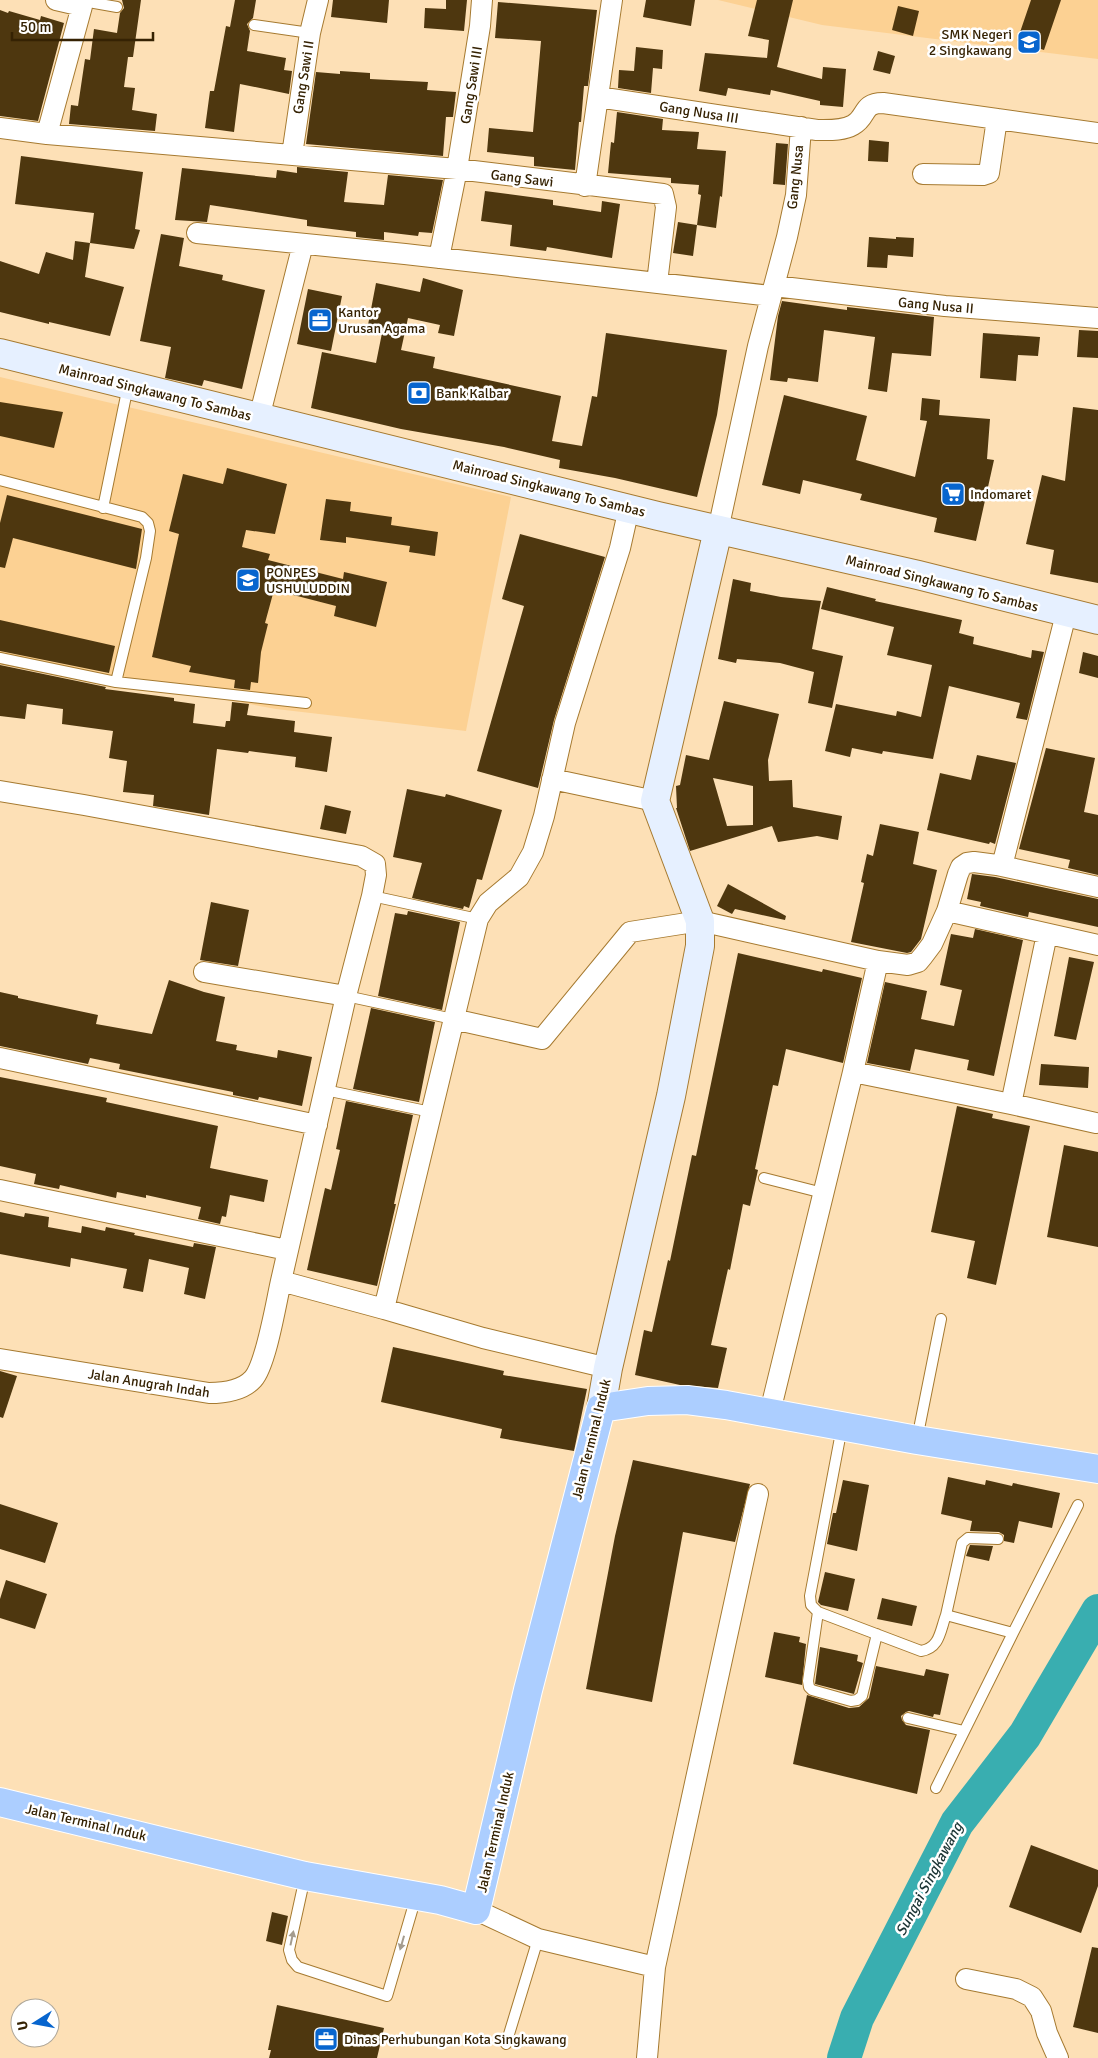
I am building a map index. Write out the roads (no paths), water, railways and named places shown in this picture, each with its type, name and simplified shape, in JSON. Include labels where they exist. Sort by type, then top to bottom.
[{"type":"highway","points":[[601,1408],[648,1401],[687,1400],[770,1412],[917,1440],[1095,1469]]},
{"type":"highway","name":"Jalan Terminal Induk","points":[[0,1802],[305,1876],[416,1896],[476,1910],[528,1690],[601,1408]]},
{"type":"street","points":[[0,128],[47,134],[83,2],[56,0]]},
{"type":"street","name":"Gang Sawi II","points":[[292,155],[310,33],[318,0]]},
{"type":"street","name":"Gang Sawi III","points":[[438,258],[457,169],[480,26],[482,0]]},
{"type":"street","points":[[585,186],[612,0]]},
{"type":"street","name":"Gang Nusa III","points":[[598,97],[801,127]]},
{"type":"street","name":"Gang Nusa","points":[[718,530],[796,195],[801,127],[831,130],[852,126],[860,120],[868,106],[874,103],[1098,133]]},
{"type":"street","points":[[923,174],[983,175],[989,173],[996,119]]},
{"type":"street","name":"Gang Sawi","points":[[47,134],[457,169],[663,194],[666,207],[657,283]]},
{"type":"street","name":"Gang Nusa II","points":[[197,233],[657,283],[1098,318]]},
{"type":"street","points":[[259,418],[303,244]]},
{"type":"street","name":"Mainroad Singkawang To Sambas","points":[[0,353],[718,530],[918,575],[1066,614],[1098,620]]},
{"type":"street","points":[[384,1309],[478,919],[488,903],[520,876],[534,852],[565,723],[620,548],[629,508]]},
{"type":"street","points":[[700,921],[655,801],[718,530]]},
{"type":"street","points":[[1002,866],[1066,614]]},
{"type":"street","points":[[552,779],[655,801]]},
{"type":"street","name":"Jalan Anugrah Indah","points":[[0,791],[84,804],[361,856],[375,864],[376,868],[372,896],[346,996],[270,1333],[257,1372],[245,1386],[224,1393],[209,1393],[0,1359]]},
{"type":"street","points":[[453,1019],[542,1040],[630,932],[700,921],[878,961],[908,965],[918,962],[932,944],[947,911],[961,867],[967,863],[974,862],[1002,866],[1098,887]]},
{"type":"street","points":[[947,911],[1098,946]]},
{"type":"street","name":"Jalan Terminal Induk","points":[[601,1408],[608,1368],[693,990],[700,946],[700,921]]},
{"type":"street","points":[[1011,1104],[1047,934]]},
{"type":"street","points":[[770,1412],[853,1072],[878,961]]},
{"type":"street","points":[[204,972],[346,996]]},
{"type":"street","points":[[0,1058],[317,1126]]},
{"type":"street","points":[[853,1072],[1096,1123]]},
{"type":"street","points":[[0,1190],[288,1250]]},
{"type":"street","points":[[281,1281],[482,1338],[608,1368]]},
{"type":"street","points":[[647,2058],[655,1966],[758,1494]]},
{"type":"street","points":[[476,1910],[538,1938],[655,1966]]},
{"type":"street","points":[[966,1979],[1016,1989],[1032,1997],[1041,2011],[1058,2058]]},
{"type":"lane","points":[[83,2],[117,7]]},
{"type":"lane","points":[[254,25],[310,33]]},
{"type":"lane","points":[[103,508],[128,384]]},
{"type":"lane","points":[[0,480],[142,517],[148,523],[150,531],[146,558],[116,682]]},
{"type":"lane","points":[[0,658],[116,682],[306,703]]},
{"type":"lane","points":[[372,896],[478,919]]},
{"type":"lane","points":[[346,996],[453,1019]]},
{"type":"lane","points":[[325,1090],[431,1112]]},
{"type":"lane","points":[[764,1178],[823,1192]]},
{"type":"lane","points":[[917,1440],[941,1320]]},
{"type":"lane","points":[[842,1426],[810,1596],[811,1605],[818,1612],[921,1651],[930,1649],[936,1644],[946,1615],[962,1543],[968,1538],[998,1539]]},
{"type":"lane","points":[[936,1788],[1078,1505]]},
{"type":"lane","points":[[818,1612],[808,1681],[809,1687],[812,1690],[851,1701],[857,1700],[862,1696],[876,1634]]},
{"type":"lane","points":[[946,1615],[1013,1633]]},
{"type":"lane","points":[[908,1718],[964,1731]]},
{"type":"lane","points":[[305,1876],[289,1950],[292,1960],[298,1967],[387,1996],[416,1896]]},
{"type":"lane","points":[[506,2044],[538,1938]]},
{"type":"waterway","name":"Sungai Singkawang","points":[[844,2058],[857,2018],[957,1823],[1025,1735],[1098,1611]]},
{"type":"place","name":"SMK Negeri 2 Singkawang","points":[[1029,42]]},
{"type":"place","name":"Kantor Urusan Agama","points":[[320,320]]},
{"type":"place","name":"Bank Kalbar","points":[[419,393]]},
{"type":"place","name":"Indomaret","points":[[953,494]]},
{"type":"place","name":"PONPES USHULUDDIN","points":[[248,580]]},
{"type":"place","name":"Dinas Perhubungan Kota Singkawang","points":[[326,2039]]}]
